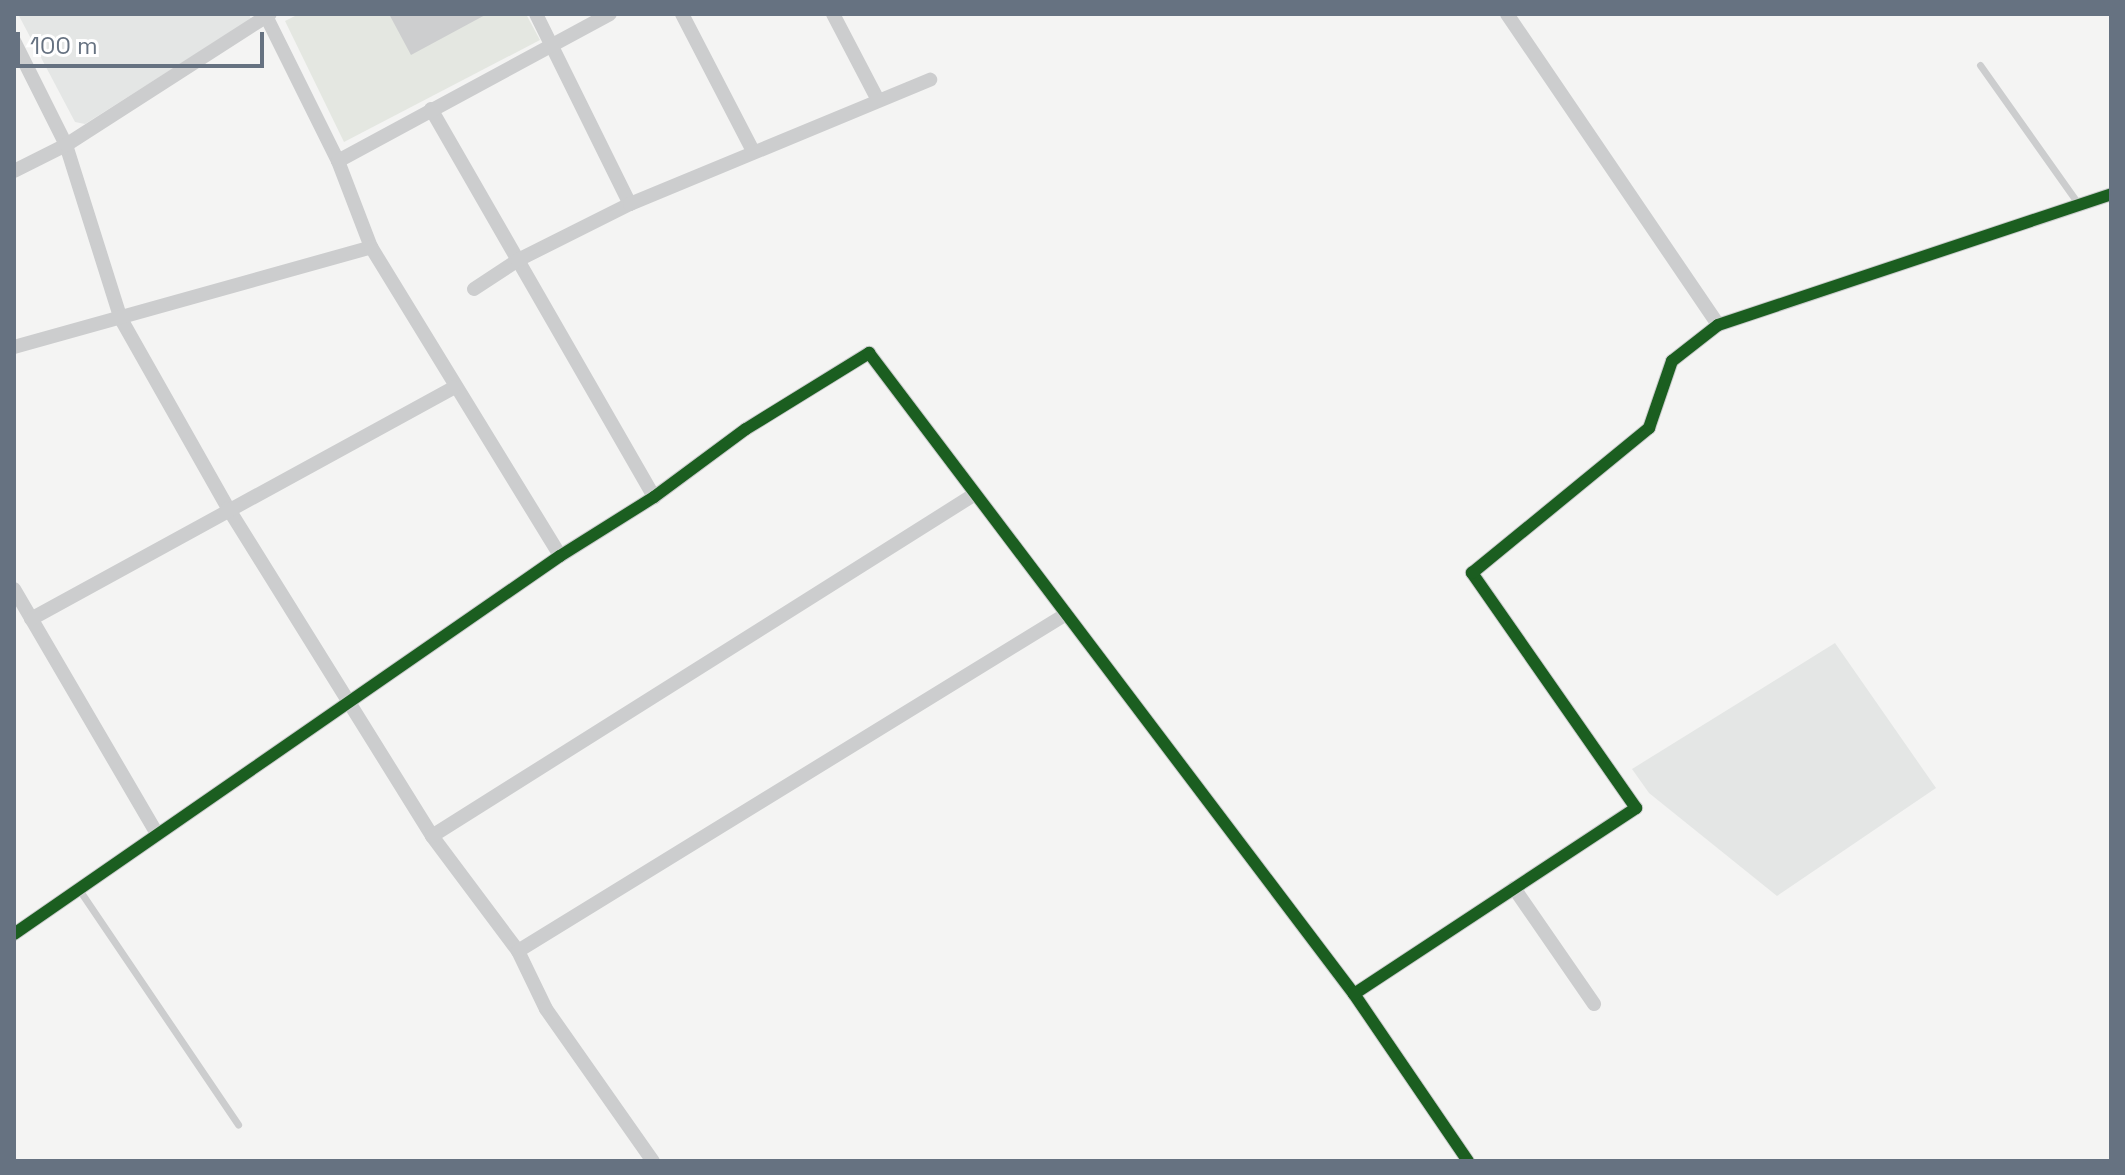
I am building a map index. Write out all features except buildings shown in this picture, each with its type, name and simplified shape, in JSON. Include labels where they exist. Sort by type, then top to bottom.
[{"type":"street","points":[[536,14],[630,204]]},
{"type":"street","points":[[338,161],[610,14]]},
{"type":"street","points":[[682,14],[752,149]]},
{"type":"street","points":[[833,14],[878,100]]},
{"type":"street","points":[[1507,14],[1718,325]]},
{"type":"street","points":[[14,171],[66,145],[267,15],[338,161],[371,247],[560,556]]},
{"type":"street","points":[[14,41],[66,145],[121,319],[228,508],[432,836],[518,951],[546,1009],[653,1161]]},
{"type":"street","points":[[474,289],[518,260],[630,204],[752,149],[930,80]]},
{"type":"street","points":[[431,109],[654,497]]},
{"type":"street","points":[[1354,994],[1636,808],[1472,573],[1649,428],[1672,361],[1718,325],[2111,194]]},
{"type":"street","points":[[14,347],[371,247]]},
{"type":"street","points":[[14,934],[560,556],[654,497],[746,429],[869,353],[972,496],[1354,994],[1468,1161]]},
{"type":"street","points":[[31,619],[228,508],[454,387]]},
{"type":"street","points":[[432,836],[972,496]]},
{"type":"street","points":[[14,589],[157,834]]},
{"type":"street","points":[[518,951],[1063,616]]},
{"type":"street","points":[[1514,888],[1594,1004]]},
{"type":"lane","points":[[1980,65],[2079,205]]},
{"type":"lane","points":[[80,891],[238,1124]]},
{"type":"shaded area","points":[[18,14],[249,14],[251,19],[85,124],[75,122]]},
{"type":"shaded area","points":[[299,14],[526,14],[540,40],[344,142],[285,21]]},
{"type":"shaded area","points":[[1835,643],[1936,788],[1777,896],[1649,793],[1632,769]]},
{"type":"cycle path","points":[[1354,994],[1636,808],[1472,573],[1649,428],[1672,361],[1718,325],[2111,194]]},
{"type":"cycle path","points":[[14,934],[560,556],[654,497],[746,429],[869,353],[1354,994],[1468,1161]]}]
